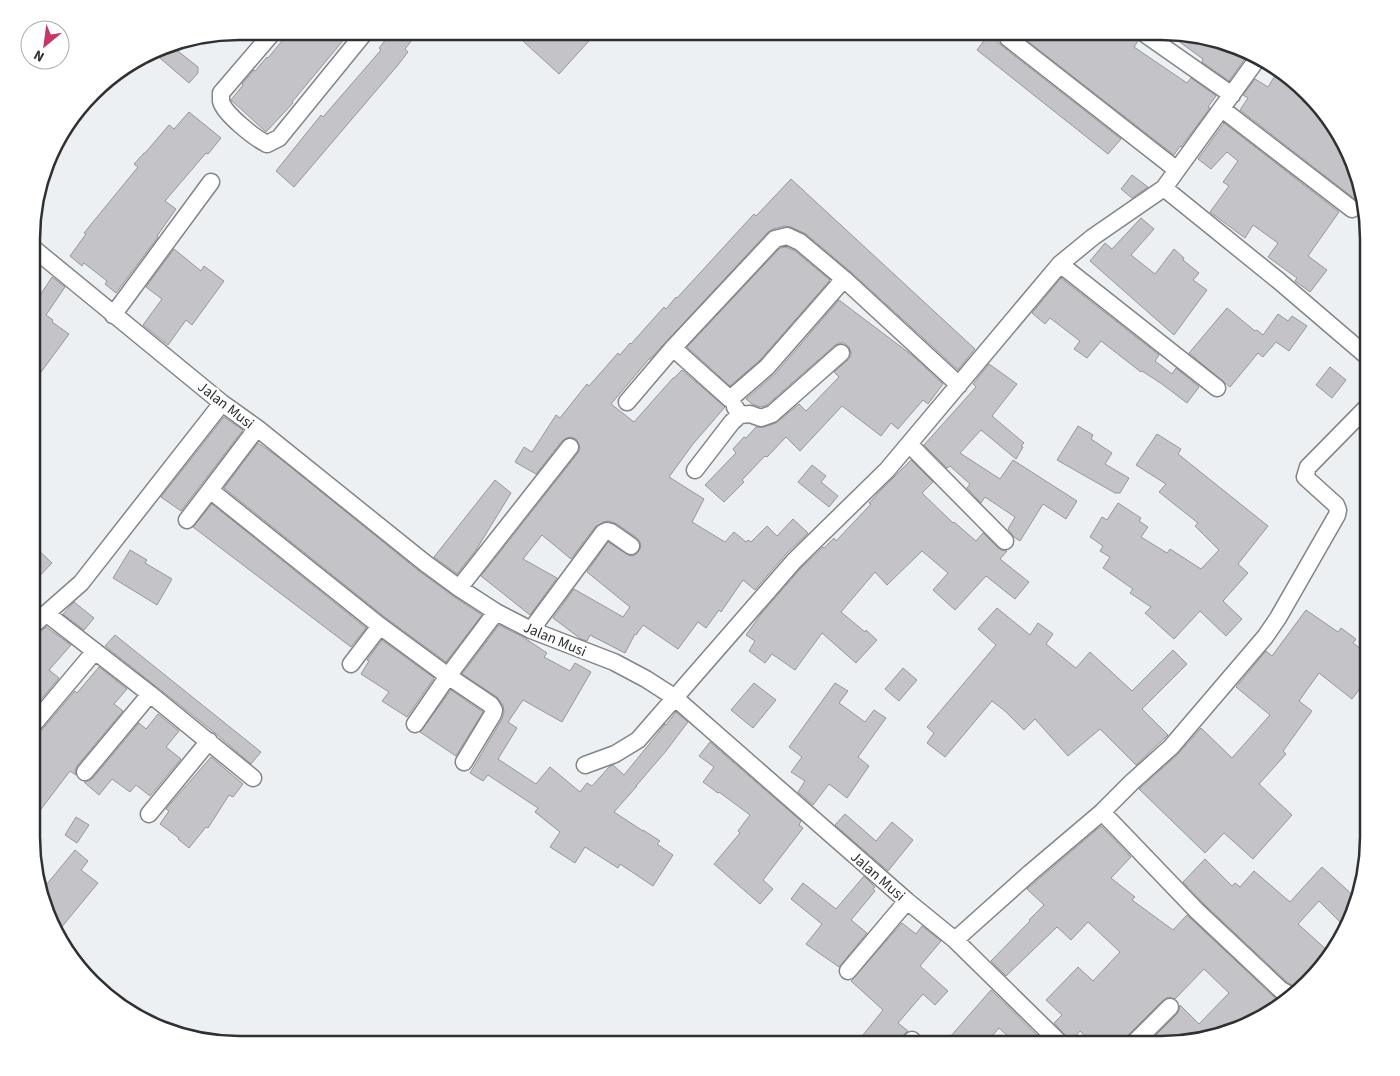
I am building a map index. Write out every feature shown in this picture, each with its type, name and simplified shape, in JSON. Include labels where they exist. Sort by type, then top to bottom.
[{"type":"street","points":[[264,40],[221,93],[221,100],[224,108],[242,127],[267,144],[279,138],[359,40]]},
{"type":"street","points":[[1011,40],[1178,170]]},
{"type":"street","points":[[1153,40],[1232,95]]},
{"type":"street","points":[[585,765],[615,754],[638,740],[794,561],[887,470],[1060,264],[1093,237],[1164,188],[1254,64]]},
{"type":"street","points":[[1222,109],[1352,209]]},
{"type":"street","points":[[113,314],[211,182]]},
{"type":"street","points":[[1164,188],[1279,281],[1360,350]]},
{"type":"street","points":[[627,402],[673,348],[775,240],[787,236],[800,242],[844,280],[959,385]]},
{"type":"street","name":"Jalan Musi","points":[[40,254],[222,403],[257,428],[425,563],[460,588],[496,612],[531,630],[614,662],[646,679],[674,698],[907,902],[955,940],[1053,1036]]},
{"type":"street","points":[[1060,264],[1217,388]]},
{"type":"street","points":[[730,399],[767,367],[844,280]]},
{"type":"street","points":[[673,348],[730,399],[740,415]]},
{"type":"street","points":[[695,470],[732,422],[740,415],[750,414],[761,418],[772,414],[841,353]]},
{"type":"street","points":[[40,620],[81,583],[222,403]]},
{"type":"street","points":[[955,940],[1102,812],[1171,747],[1278,618],[1337,515],[1338,510],[1336,505],[1305,477],[1308,466],[1360,414]]},
{"type":"street","points":[[187,520],[257,428]]},
{"type":"street","points":[[909,444],[1005,541]]},
{"type":"street","points":[[460,588],[570,446]]},
{"type":"street","points":[[210,490],[380,626],[491,705],[494,710],[493,714],[464,762]]},
{"type":"street","points":[[531,630],[603,533],[611,532],[631,546]]},
{"type":"street","points":[[415,724],[496,612]]},
{"type":"street","points":[[47,614],[150,694],[253,778]]},
{"type":"street","points":[[351,664],[380,626]]},
{"type":"street","points":[[40,716],[95,651]]},
{"type":"street","points":[[85,772],[150,694]]},
{"type":"street","points":[[149,814],[209,741]]},
{"type":"street","points":[[1102,812],[1197,911],[1285,992]]},
{"type":"street","points":[[848,971],[907,902]]},
{"type":"street","points":[[1141,1036],[1170,1007]]},
{"type":"building","points":[[283,40],[344,40],[293,103],[266,132],[231,100],[254,70],[268,58]]},
{"type":"building","points":[[386,40],[412,40],[405,49],[408,52],[398,65],[294,187],[276,171],[321,115],[323,117],[381,50],[379,48]]},
{"type":"building","points":[[522,40],[590,40],[559,74]]},
{"type":"building","points":[[984,40],[996,40],[1121,139],[1108,154],[977,50]]},
{"type":"building","points":[[1026,40],[1137,40],[1138,41],[1134,47],[1187,83],[1191,78],[1216,96],[1208,107],[1210,108],[1174,155]]},
{"type":"building","points":[[1178,41],[1212,47],[1245,59],[1229,81],[1202,62],[1203,59]]},
{"type":"building","points":[[177,50],[198,67],[198,73],[189,83],[159,57]]},
{"type":"building","points":[[1275,76],[1302,98],[1302,101],[1308,105],[1319,118],[1345,163],[1356,200],[1240,110],[1248,98],[1243,95],[1255,79],[1268,87]]},
{"type":"building","points":[[189,112],[221,138],[165,201],[176,209],[158,237],[116,293],[105,284],[107,281],[84,263],[82,266],[70,256],[86,234],[84,233],[138,167],[134,164],[169,125],[174,129]]},
{"type":"building","points":[[1224,123],[1339,212],[1308,256],[1327,270],[1310,292],[1295,281],[1297,278],[1268,257],[1278,243],[1253,225],[1245,238],[1210,212],[1229,186],[1223,182],[1238,161],[1227,152],[1211,169],[1198,159]]},
{"type":"building","points":[[1132,175],[1148,187],[1132,198],[1121,189]]},
{"type":"building","points":[[791,179],[975,349],[958,370],[851,272],[806,234],[785,226],[773,229],[768,232],[649,359],[611,404],[634,422],[682,370],[725,407],[693,444],[669,477],[704,499],[692,522],[725,542],[734,532],[746,542],[748,540],[751,542],[767,526],[777,536],[793,519],[808,533],[786,554],[755,590],[743,580],[721,612],[719,610],[706,628],[698,622],[678,649],[643,625],[635,634],[625,653],[590,635],[587,641],[581,639],[553,618],[574,589],[623,617],[630,607],[587,572],[608,542],[630,556],[635,555],[639,551],[641,546],[637,538],[617,524],[609,521],[595,527],[571,559],[542,535],[523,559],[557,578],[530,615],[481,576],[578,453],[580,449],[579,444],[576,439],[566,438],[536,474],[515,462],[524,447],[532,452],[556,415],[560,418],[587,384],[589,386],[618,353],[620,355],[664,307],[666,309],[677,298],[754,214],[756,216]]},
{"type":"building","points":[[1141,218],[1154,229],[1131,255],[1155,274],[1174,249],[1184,258],[1183,260],[1199,273],[1193,280],[1207,290],[1174,335],[1090,261],[1105,243],[1112,249]]},
{"type":"building","points":[[786,247],[795,251],[830,280],[760,360],[730,386],[687,347],[780,248]]},
{"type":"building","points":[[174,249],[201,271],[204,266],[224,281],[192,325],[186,320],[168,345],[143,325],[162,299],[146,287]]},
{"type":"building","points":[[52,277],[65,287],[46,315],[53,320],[52,322],[69,334],[40,373],[40,295]]},
{"type":"building","points":[[1061,278],[1159,355],[1155,361],[1172,374],[1176,368],[1199,387],[1187,403],[1162,384],[1141,372],[1101,341],[1087,358],[1074,349],[1080,341],[1050,318],[1045,324],[1032,313]]},
{"type":"building","points":[[839,300],[913,356],[943,384],[928,404],[923,400],[898,429],[891,423],[881,436],[842,406],[800,451],[786,437],[742,480],[744,482],[724,502],[705,485],[736,453],[733,449],[756,427],[764,427],[776,423],[799,404],[806,411],[839,377],[834,372],[851,356],[849,347],[844,343],[839,343],[767,405],[761,407],[752,404],[746,399],[775,374]]},
{"type":"building","points":[[1227,308],[1255,331],[1257,330],[1263,335],[1278,314],[1288,321],[1292,316],[1307,326],[1289,351],[1276,342],[1263,357],[1258,353],[1230,387],[1189,353]]},
{"type":"building","points":[[989,364],[1017,384],[992,416],[1024,443],[1021,446],[1023,447],[1016,459],[981,430],[960,453],[1000,479],[1013,460],[1077,501],[1066,519],[1043,504],[1020,541],[1008,529],[1015,517],[985,497],[981,503],[967,488],[970,484],[950,466],[947,468],[924,445],[976,387],[973,384]]},
{"type":"building","points":[[1330,367],[1346,380],[1332,398],[1316,385]]},
{"type":"building","points":[[224,417],[243,430],[181,511],[161,497]]},
{"type":"building","points":[[1078,426],[1093,435],[1091,439],[1112,453],[1105,464],[1129,478],[1120,493],[1115,493],[1057,460]]},
{"type":"building","points":[[1157,434],[1181,449],[1178,454],[1268,526],[1238,564],[1248,573],[1223,601],[1242,619],[1226,636],[1200,611],[1174,639],[1145,613],[1151,607],[1130,593],[1133,589],[1103,568],[1110,557],[1100,551],[1103,546],[1090,537],[1102,517],[1107,520],[1118,503],[1141,518],[1139,521],[1148,527],[1141,537],[1167,553],[1170,549],[1201,569],[1219,550],[1195,526],[1198,523],[1159,492],[1166,484],[1136,465]]},
{"type":"building","points":[[258,443],[419,571],[482,615],[446,662],[386,618],[224,488]]},
{"type":"building","points":[[911,460],[933,482],[922,493],[953,523],[976,541],[983,533],[998,548],[1007,551],[1000,559],[1029,582],[1015,599],[986,576],[955,610],[933,590],[948,573],[922,551],[887,585],[875,572],[841,612],[877,640],[856,663],[822,633],[795,670],[772,654],[765,663],[749,651],[755,641],[746,635],[761,614],[801,568],[834,538],[836,541],[871,504],[869,503]]},
{"type":"building","points":[[812,465],[826,476],[821,482],[838,496],[829,507],[798,482]]},
{"type":"building","points":[[495,480],[511,493],[476,550],[457,574],[434,557]]},
{"type":"building","points":[[212,504],[366,628],[351,647],[193,527]]},
{"type":"building","points":[[130,550],[147,560],[145,563],[172,579],[157,605],[113,578]]},
{"type":"building","points":[[40,552],[52,563],[40,576]]},
{"type":"building","points":[[74,602],[94,618],[84,630],[63,614]]},
{"type":"building","points":[[997,608],[1030,635],[1038,623],[1053,634],[1046,644],[1076,668],[1090,652],[1132,691],[1173,650],[1187,664],[1142,709],[1168,735],[1136,765],[1100,729],[1068,756],[1035,719],[1024,730],[992,701],[945,757],[927,743],[934,733],[927,727],[996,645],[978,629]]},
{"type":"building","points":[[1306,610],[1338,632],[1341,628],[1356,639],[1353,643],[1360,648],[1360,688],[1352,699],[1319,673],[1299,701],[1312,711],[1283,751],[1286,754],[1259,784],[1292,815],[1253,859],[1224,833],[1205,853],[1139,789],[1178,754],[1201,728],[1232,758],[1270,715],[1236,687],[1266,651],[1272,656]]},
{"type":"building","points":[[499,625],[523,637],[547,653],[544,657],[570,671],[575,663],[591,672],[562,722],[523,700],[508,722],[517,728],[498,759],[536,784],[550,767],[580,792],[587,783],[592,786],[610,766],[613,765],[624,775],[676,712],[688,722],[614,812],[660,841],[657,844],[673,855],[653,886],[620,864],[618,868],[585,847],[575,863],[550,847],[560,832],[535,812],[538,808],[488,775],[483,781],[470,773],[502,719],[504,712],[503,705],[497,697],[462,674]]},
{"type":"building","points":[[46,627],[71,645],[49,670],[59,678],[40,701],[40,632]]},
{"type":"building","points":[[115,635],[261,752],[251,764],[105,646]]},
{"type":"building","points":[[382,640],[434,678],[407,717],[382,701],[389,692],[361,674],[369,661],[367,660]]},
{"type":"building","points":[[99,667],[127,689],[114,704],[123,711],[77,766],[75,770],[76,775],[70,771],[40,810],[40,732],[75,691],[77,693]]},
{"type":"building","points":[[903,668],[917,680],[899,701],[885,689]]},
{"type":"building","points":[[754,683],[776,700],[753,728],[731,710]]},
{"type":"building","points":[[835,683],[848,691],[839,703],[865,722],[874,710],[886,718],[858,757],[869,766],[847,798],[829,784],[813,805],[798,792],[805,781],[791,772],[802,757],[789,747]]},
{"type":"building","points":[[451,690],[483,712],[456,756],[420,732]]},
{"type":"building","points":[[158,714],[179,731],[166,747],[181,759],[150,796],[136,785],[130,792],[112,779],[99,795],[84,782],[93,778],[139,723],[146,729]]},
{"type":"building","points":[[710,742],[801,821],[799,825],[803,828],[763,880],[773,889],[760,904],[714,864],[740,833],[738,831],[750,815],[703,782],[714,767],[699,756]]},
{"type":"building","points":[[211,757],[243,784],[233,797],[229,795],[208,828],[206,827],[189,848],[160,824],[169,811],[166,809]]},
{"type":"building","points":[[845,814],[876,841],[892,822],[913,840],[888,871],[835,825]]},
{"type":"building","points":[[76,817],[89,825],[77,843],[65,835]]},
{"type":"building","points":[[1101,826],[1131,857],[1111,878],[1135,897],[1132,900],[1173,930],[1187,915],[1276,999],[1249,1015],[1225,1025],[1200,1032],[1174,1036],[1155,1036],[1177,1014],[1180,1005],[1199,1024],[1229,993],[1204,969],[1175,999],[1168,997],[1163,1000],[1127,1036],[1085,1036],[1080,1031],[1076,1036],[1066,1036],[1054,1023],[1062,1015],[1046,1000],[1078,967],[1093,981],[1120,952],[1088,922],[1071,940],[1057,927],[1006,976],[991,961],[1044,905],[1027,889]]},
{"type":"building","points":[[75,850],[88,861],[81,870],[98,883],[62,927],[55,913],[46,885]]},
{"type":"building","points":[[1205,859],[1232,886],[1235,883],[1240,887],[1254,871],[1290,902],[1322,867],[1351,894],[1340,922],[1319,901],[1298,924],[1325,948],[1311,968],[1293,986],[1204,904],[1183,882]]},
{"type":"building","points":[[864,876],[875,887],[873,889],[875,891],[851,920],[867,933],[839,967],[806,944],[822,924],[791,899],[803,883],[836,909]]},
{"type":"building","points":[[902,923],[916,934],[922,926],[941,941],[920,966],[948,991],[935,1005],[923,994],[898,1023],[908,1031],[902,1036],[862,1036],[883,1010],[851,981]]},
{"type":"building","points":[[991,990],[1038,1036],[1008,1036],[999,1028],[992,1036],[951,1036]]}]
